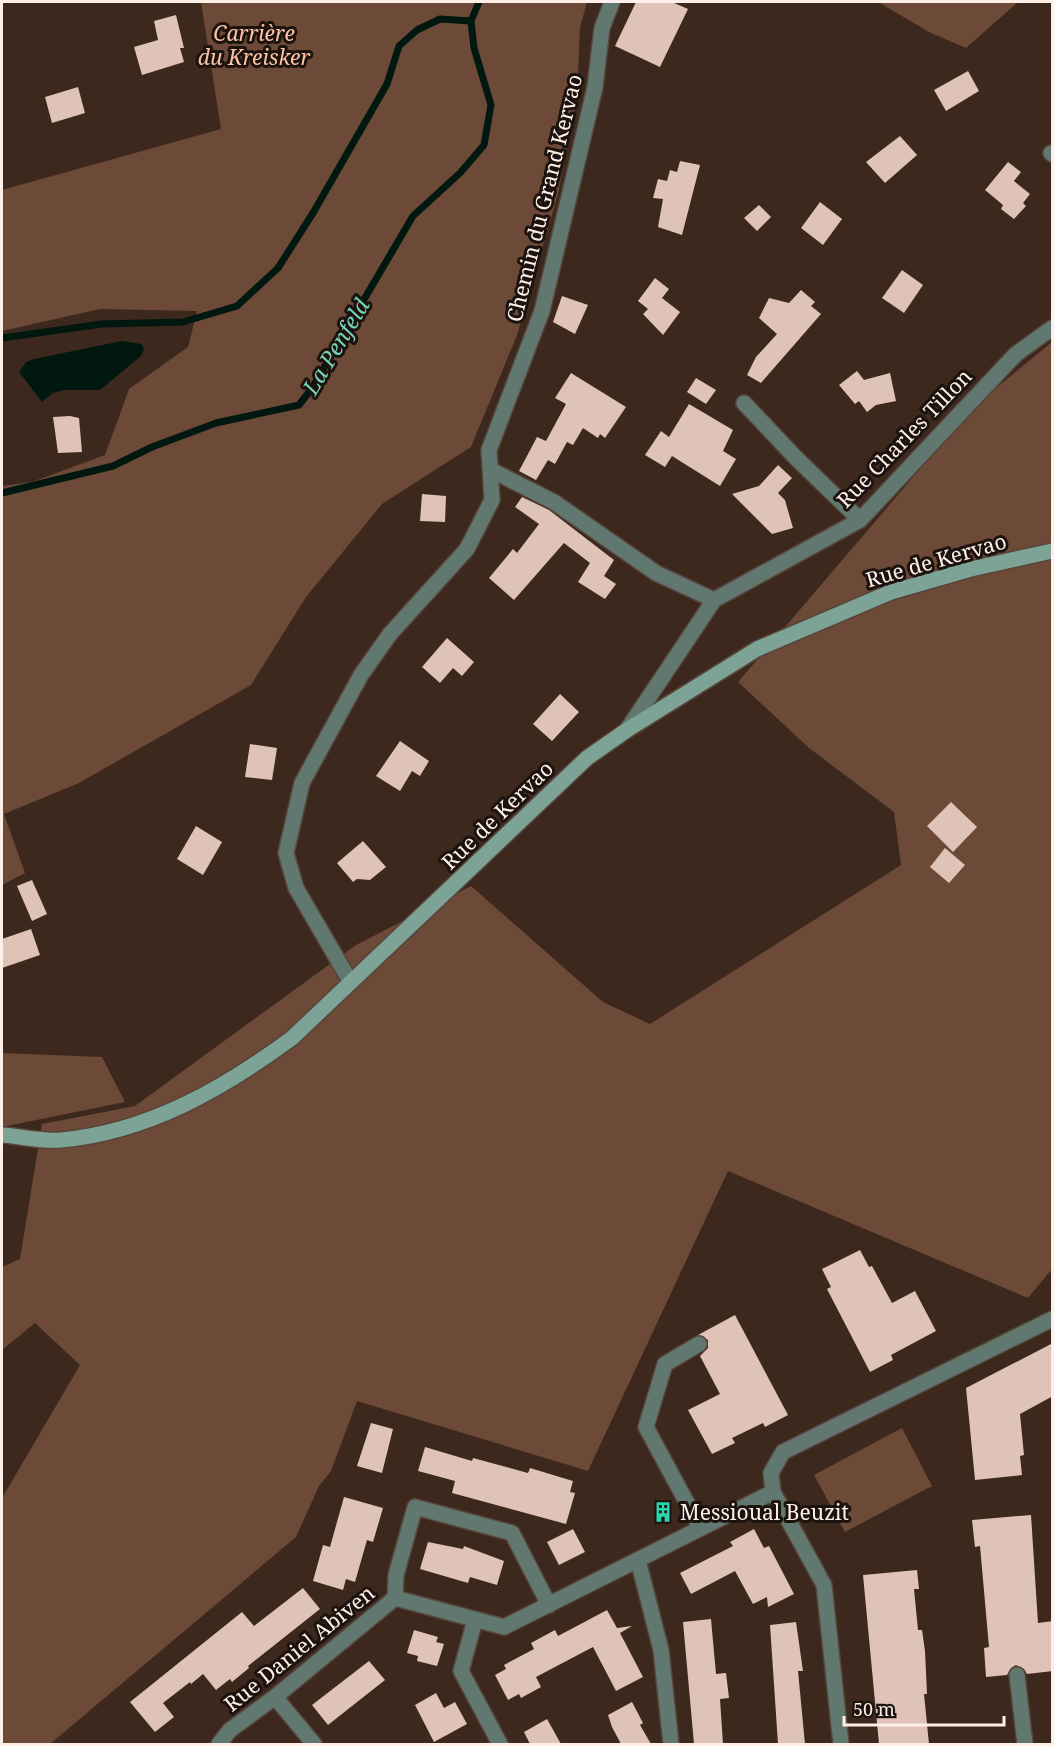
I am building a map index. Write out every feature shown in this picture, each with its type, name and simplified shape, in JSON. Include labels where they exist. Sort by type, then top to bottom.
[{"type":"main road","name":"Rue de Kervao","points":[[2,1135],[59,1140],[121,1130],[178,1110],[247,1071],[292,1038],[587,758],[627,730],[757,649],[891,592],[970,569],[1053,551]]},
{"type":"street","name":"Chemin du Grand Kervao","points":[[350,981],[296,888],[286,853],[302,783],[361,675],[390,634],[467,549],[492,500],[489,450],[542,311],[595,87],[602,28],[612,2]]},
{"type":"street","name":"Rue Charles Tillon","points":[[714,600],[860,520],[1016,354],[1053,328]]},
{"type":"street","points":[[744,403],[795,458],[860,520]]},
{"type":"street","points":[[491,470],[554,502],[656,573],[714,600],[627,730]]},
{"type":"street","points":[[840,1744],[824,1585],[773,1492],[771,1473],[783,1452],[1053,1319]]},
{"type":"street","points":[[699,1344],[665,1364],[646,1426],[700,1527]]},
{"type":"street","name":"Rue Daniel Abiven","points":[[219,1744],[230,1730],[395,1598],[504,1627],[773,1492]]},
{"type":"street","points":[[395,1598],[396,1575],[415,1507],[512,1533],[549,1605]]},
{"type":"street","points":[[638,1560],[662,1650],[671,1744]]},
{"type":"street","points":[[475,1620],[461,1671],[500,1744]]},
{"type":"street","points":[[1017,1675],[1025,1744]]},
{"type":"street","points":[[274,1697],[314,1744]]},
{"type":"green space","name":"Carrière du Kreisker","points":[[201,2],[587,2],[580,28],[577,95],[558,194],[517,335],[471,447],[382,504],[306,597],[251,685],[79,783],[4,814],[25,873],[2,885],[2,486],[32,482],[105,455],[129,389],[188,347],[197,311],[100,309],[2,331],[2,190],[221,129]]},
{"type":"green space","points":[[878,2],[1018,2],[966,48],[929,32]]},
{"type":"green space","points":[[1052,342],[1052,1269],[1028,1298],[728,1171],[588,1471],[357,1401],[331,1471],[319,1486],[296,1537],[50,1744],[2,1744],[2,1498],[80,1365],[35,1323],[2,1350],[2,1267],[20,1259],[42,1124],[135,1106],[356,945],[471,886],[603,1002],[650,1024],[901,865],[894,812],[809,748],[738,682],[973,407]]},
{"type":"green space","points":[[2,1053],[102,1057],[125,1102],[2,1127]]},
{"type":"green space","points":[[902,1428],[932,1486],[845,1532],[814,1475]]},
{"type":"shaded area","points":[[122,341],[141,344],[144,349],[141,356],[100,390],[64,390],[53,393],[42,402],[19,372],[26,362],[34,359]]},
{"type":"building","points":[[636,2],[672,2],[688,9],[660,67],[615,46]]},
{"type":"building","points":[[176,15],[184,48],[180,48],[184,62],[142,75],[134,47],[158,40],[154,21]]},
{"type":"building","points":[[968,71],[979,91],[946,111],[934,90]]},
{"type":"building","points":[[78,87],[85,113],[52,123],[45,97]]},
{"type":"building","points":[[900,136],[917,155],[885,183],[866,162]]},
{"type":"building","points":[[680,161],[700,165],[682,235],[658,227],[663,199],[653,198],[658,179],[667,181],[670,170],[677,172]]},
{"type":"building","points":[[1008,162],[1021,172],[1014,181],[1030,194],[1023,203],[1026,206],[1014,219],[1001,209],[1003,205],[985,190]]},
{"type":"building","points":[[820,202],[842,219],[823,245],[801,228]]},
{"type":"building","points":[[759,205],[771,217],[757,231],[744,218]]},
{"type":"building","points":[[902,270],[923,285],[904,313],[882,298]]},
{"type":"building","points":[[655,278],[669,289],[662,298],[680,312],[663,335],[643,314],[648,309],[638,301]]},
{"type":"building","points":[[801,290],[815,302],[811,306],[821,314],[761,383],[747,375],[756,357],[777,334],[759,318],[769,298],[789,303]]},
{"type":"building","points":[[562,296],[588,305],[575,334],[553,322]]},
{"type":"building","points":[[857,371],[864,380],[890,373],[896,401],[876,405],[867,412],[859,401],[855,404],[839,385]]},
{"type":"building","points":[[571,373],[626,407],[605,438],[600,434],[598,438],[583,428],[573,445],[567,442],[555,464],[548,460],[536,480],[519,471],[537,437],[546,441],[566,404],[555,398]]},
{"type":"building","points":[[696,378],[716,390],[706,404],[687,392]]},
{"type":"building","points":[[689,404],[733,430],[723,451],[736,459],[720,486],[672,456],[665,467],[645,455],[661,431],[669,437]]},
{"type":"building","points":[[53,417],[79,418],[82,452],[58,453]]},
{"type":"building","points":[[778,465],[792,478],[778,493],[785,500],[793,528],[772,534],[732,494],[759,486]]},
{"type":"building","points":[[422,494],[446,496],[445,522],[420,521]]},
{"type":"building","points":[[522,497],[549,510],[614,560],[604,576],[616,584],[605,599],[578,582],[590,563],[564,543],[514,600],[489,578],[513,549],[517,553],[539,524],[515,507]]},
{"type":"building","points":[[447,638],[474,662],[462,676],[453,668],[440,683],[422,667]]},
{"type":"building","points":[[560,694],[579,712],[552,741],[533,724]]},
{"type":"building","points":[[400,741],[429,761],[420,776],[412,771],[400,791],[376,776]]},
{"type":"building","points":[[250,744],[277,748],[272,780],[245,777]]},
{"type":"building","points":[[951,802],[977,827],[953,852],[927,826]]},
{"type":"building","points":[[196,826],[222,842],[203,875],[177,859]]},
{"type":"building","points":[[363,841],[386,867],[370,880],[357,879],[353,882],[337,863]]},
{"type":"building","points":[[945,848],[965,865],[949,883],[930,867]]},
{"type":"building","points":[[32,880],[47,914],[32,921],[17,886]]},
{"type":"building","points":[[31,929],[40,955],[2,968],[2,939]]},
{"type":"building","points":[[860,1250],[869,1267],[872,1266],[892,1303],[915,1291],[936,1331],[891,1355],[893,1360],[870,1372],[827,1289],[831,1287],[822,1269]]},
{"type":"building","points":[[735,1315],[788,1415],[765,1427],[763,1423],[732,1438],[735,1443],[712,1454],[688,1410],[720,1394],[700,1356],[708,1348],[708,1340],[698,1335]]},
{"type":"building","points":[[1053,1343],[1053,1396],[1020,1414],[1024,1455],[1020,1456],[1022,1475],[975,1480],[966,1388]]},
{"type":"building","points":[[371,1423],[393,1429],[382,1473],[357,1466]]},
{"type":"building","points":[[425,1447],[472,1461],[473,1458],[528,1473],[530,1468],[573,1481],[570,1492],[575,1493],[566,1524],[452,1493],[455,1481],[418,1471]]},
{"type":"building","points":[[344,1497],[383,1508],[373,1542],[367,1540],[355,1582],[346,1579],[343,1590],[313,1581],[323,1545],[330,1547]]},
{"type":"building","points":[[1031,1515],[1038,1623],[1053,1621],[1053,1671],[1027,1674],[1024,1669],[1016,1665],[1007,1675],[986,1677],[984,1648],[989,1647],[980,1546],[975,1547],[972,1520]]},
{"type":"building","points":[[573,1529],[585,1552],[559,1565],[547,1542]]},
{"type":"building","points":[[754,1529],[764,1548],[769,1546],[794,1594],[768,1607],[767,1597],[753,1604],[735,1571],[691,1594],[680,1573],[733,1546],[730,1542]]},
{"type":"building","points":[[428,1542],[463,1549],[464,1546],[504,1561],[497,1585],[470,1577],[468,1583],[420,1569]]},
{"type":"building","points":[[917,1570],[919,1589],[914,1589],[918,1630],[922,1630],[925,1651],[927,1694],[924,1694],[929,1744],[879,1744],[863,1575]]},
{"type":"building","points":[[303,1588],[320,1609],[248,1666],[249,1668],[232,1682],[230,1679],[216,1690],[203,1674],[191,1684],[190,1682],[163,1703],[174,1717],[155,1732],[130,1702],[242,1612],[254,1626]]},
{"type":"building","points":[[607,1610],[617,1628],[632,1626],[620,1633],[643,1677],[616,1691],[593,1647],[536,1677],[541,1687],[521,1698],[519,1694],[508,1700],[495,1675],[506,1669],[504,1665],[534,1649],[531,1643],[555,1630],[558,1636]]},
{"type":"building","points":[[711,1619],[716,1674],[726,1673],[729,1698],[720,1699],[723,1744],[694,1744],[683,1622]]},
{"type":"building","points":[[796,1622],[803,1671],[798,1671],[805,1744],[778,1744],[770,1625]]},
{"type":"building","points":[[414,1630],[438,1637],[436,1642],[444,1644],[437,1666],[417,1661],[418,1656],[407,1653]]},
{"type":"building","points":[[369,1661],[385,1680],[328,1725],[312,1705]]},
{"type":"building","points":[[436,1693],[444,1708],[455,1702],[467,1724],[434,1742],[415,1705]]},
{"type":"building","points":[[632,1702],[643,1723],[640,1725],[651,1744],[621,1744],[612,1727],[608,1715]]},
{"type":"building","points":[[547,1719],[561,1744],[530,1744],[524,1732]]},
{"type":"waterway","name":"La Penfeld","points":[[2,493],[113,466],[152,447],[216,423],[299,405],[312,388],[413,216],[460,173],[484,145],[491,105],[474,48],[471,21],[479,2]]},
{"type":"waterway","name":"La Penfeld","points":[[2,338],[102,324],[183,322],[237,306],[278,268],[313,213],[387,84],[399,46],[417,30],[440,19],[471,21]]},
{"type":"place","name":"Messioual Beuzit","points":[[663,1512]]}]
